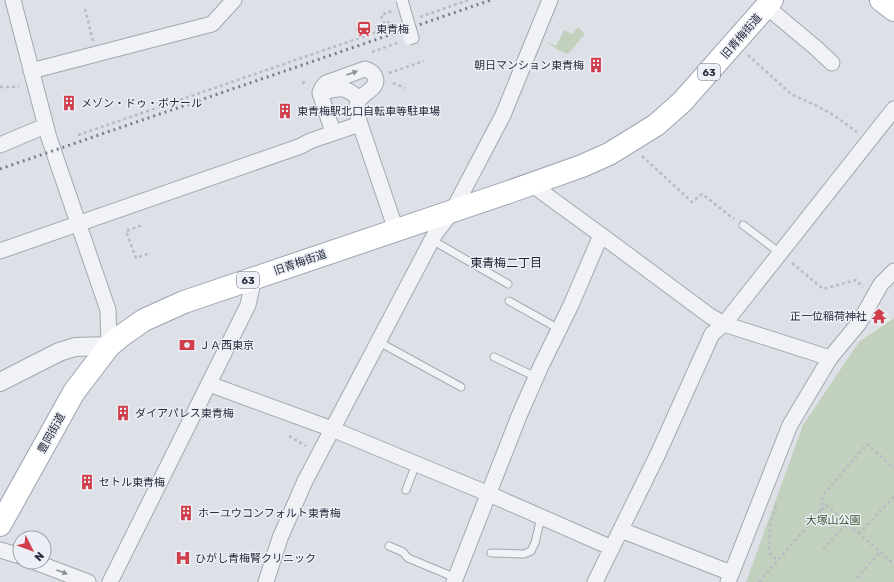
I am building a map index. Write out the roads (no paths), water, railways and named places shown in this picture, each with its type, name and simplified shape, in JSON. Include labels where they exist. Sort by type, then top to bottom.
[{"type":"main road","points":[[881,0],[894,10]]},
{"type":"main road","name":"旧青梅街道","points":[[109,346],[138,324],[169,308],[452,212],[582,166],[609,154],[634,140],[656,125],[682,102],[769,3]]},
{"type":"main road","name":"豊岡街道","points":[[0,525],[74,392],[109,346]]},
{"type":"street","points":[[0,382],[59,352],[75,348],[109,346],[108,310],[77,224],[45,126],[13,0]]},
{"type":"street","points":[[31,71],[212,24],[234,0]]},
{"type":"street","points":[[266,582],[280,538],[305,481],[432,240],[452,212],[503,115],[550,0]]},
{"type":"street","points":[[403,3],[413,38],[409,39]]},
{"type":"street","points":[[769,3],[832,63]]},
{"type":"street","points":[[333,132],[320,93],[322,88],[326,83],[365,69],[371,71],[376,81],[374,87],[359,99],[356,107],[360,124],[396,230]]},
{"type":"street","points":[[320,93],[344,88],[352,92],[359,99]]},
{"type":"street","points":[[595,582],[657,456],[712,334],[724,324],[894,109]]},
{"type":"street","points":[[0,251],[301,146],[333,132],[360,124]]},
{"type":"street","points":[[0,144],[45,126]]},
{"type":"street","points":[[531,184],[710,316],[724,324],[830,358]]},
{"type":"street","points":[[457,581],[489,494],[536,377],[571,305],[601,235]]},
{"type":"street","points":[[621,530],[730,578],[790,425],[830,358],[859,323],[881,284],[894,270]]},
{"type":"street","points":[[110,582],[248,305],[254,278]]},
{"type":"street","points":[[209,384],[332,429],[489,494],[612,548]]},
{"type":"street","points":[[0,550],[12,554]]},
{"type":"street","points":[[52,568],[88,582]]},
{"type":"lane","points":[[743,225],[780,253]]},
{"type":"lane","points":[[432,240],[508,284]]},
{"type":"lane","points":[[509,301],[559,329]]},
{"type":"lane","points":[[379,342],[461,387]]},
{"type":"lane","points":[[494,357],[536,377]]},
{"type":"lane","points":[[406,490],[416,464]]},
{"type":"lane","points":[[491,553],[524,554],[531,551],[535,543],[541,517]]},
{"type":"lane","points":[[389,546],[403,552],[408,558],[457,581]]},
{"type":"railway","points":[[0,169],[491,0]]},
{"type":"place","name":"東青梅","points":[[364,29]]},
{"type":"place","name":"朝日マンション東青梅","points":[[596,65]]},
{"type":"place","name":"メゾン・ドゥ・ボナール","points":[[69,103]]},
{"type":"place","name":"東青梅駅北口自転車等駐車場","points":[[285,111]]},
{"type":"place","name":"正一位稲荷神社","points":[[879,316]]},
{"type":"place","name":"ＪＡ西東京","points":[[187,345]]},
{"type":"place","name":"ダイアパレス東青梅","points":[[123,413]]},
{"type":"place","name":"セトル東青梅","points":[[87,482]]},
{"type":"place","name":"ホーユウコンフォルト東青梅","points":[[186,513]]},
{"type":"place","name":"ひがし青梅腎クリニック","points":[[183,558]]},
{"type":"district","name":"東青梅二丁目","points":[[506,263]]},
{"type":"park label","name":"大塚山公園","points":[[833,520]]}]
